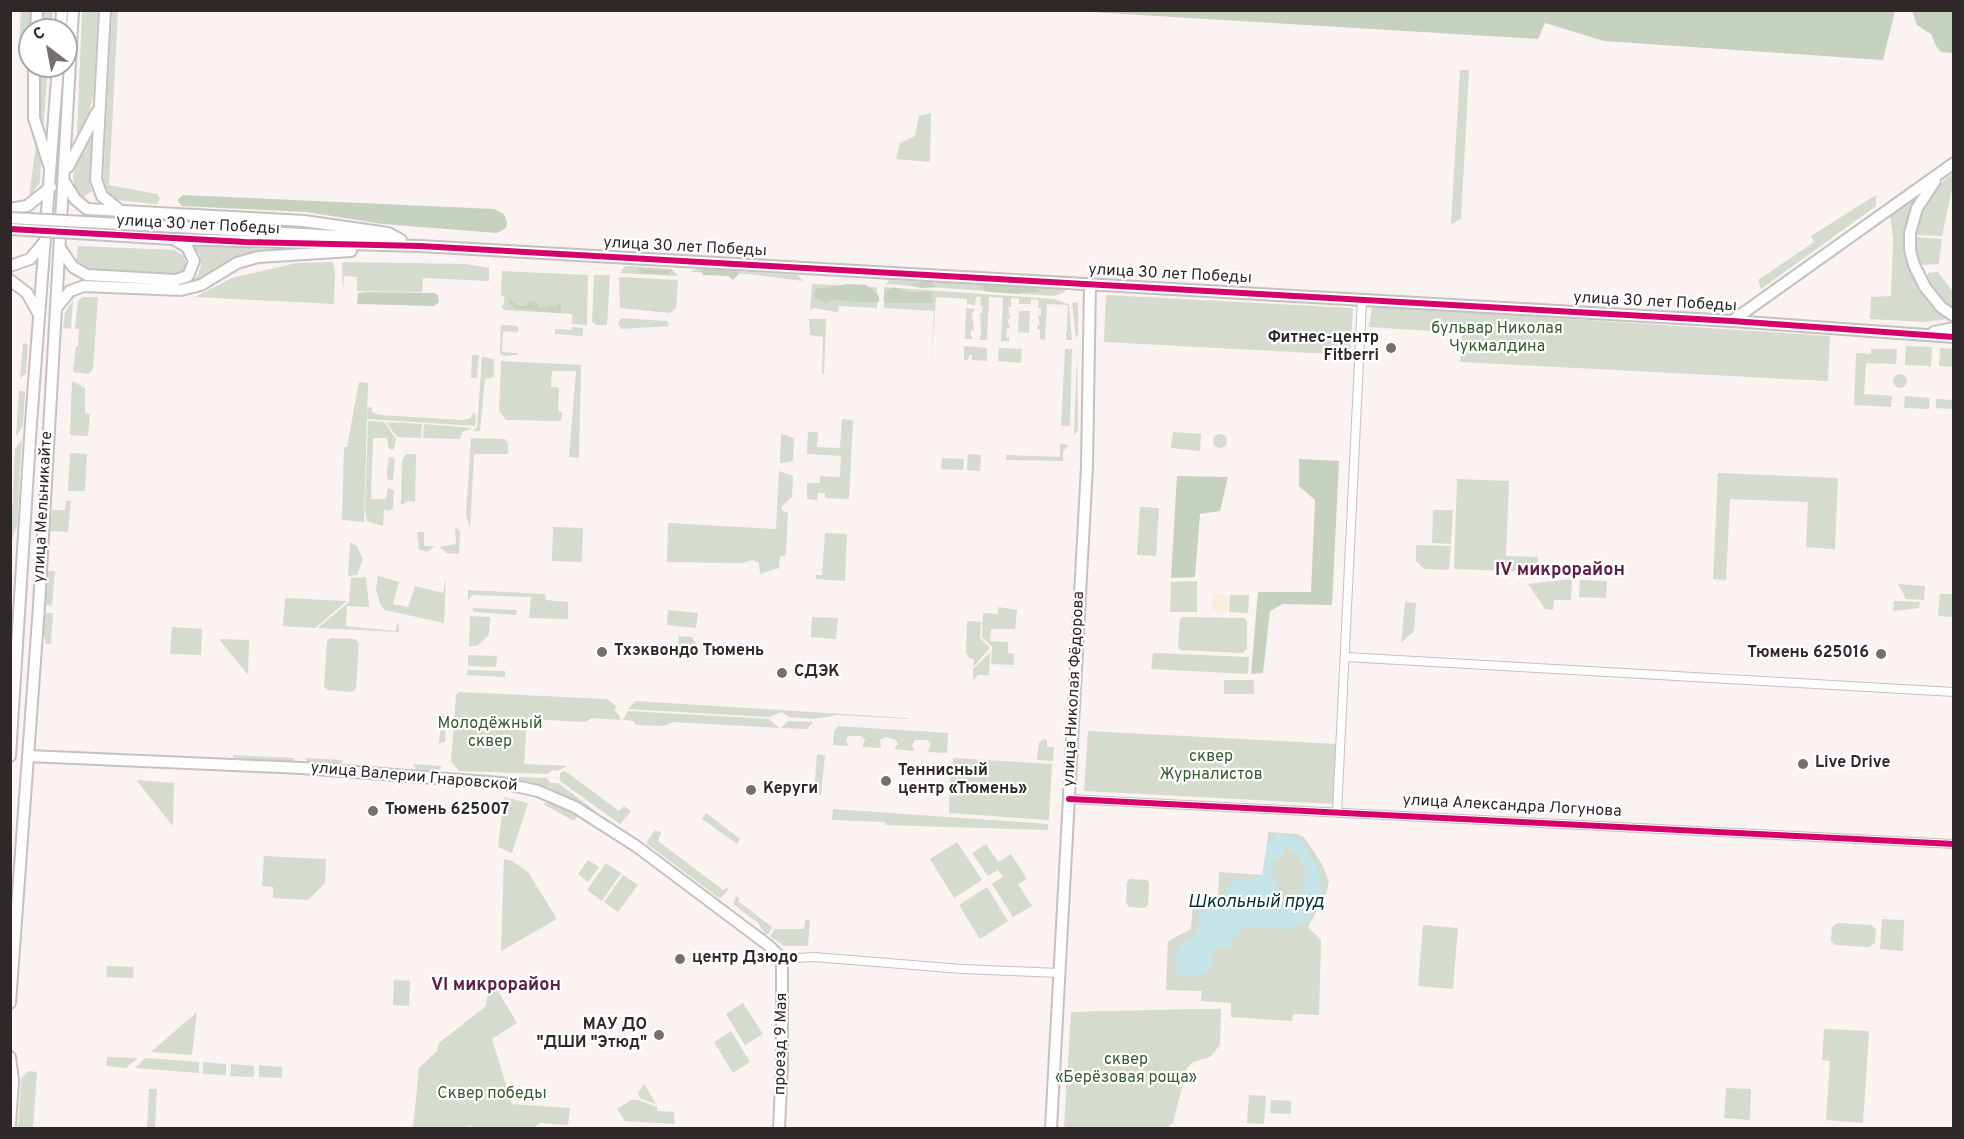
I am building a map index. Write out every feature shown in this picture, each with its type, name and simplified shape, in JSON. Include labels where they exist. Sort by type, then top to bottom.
[{"type":"street","name":"улица Мельникайте","points":[[10,1003],[28,756],[74,10]]},
{"type":"street","points":[[105,10],[97,186],[111,205],[127,211]]},
{"type":"street","points":[[10,209],[27,206],[51,181],[34,118],[34,78]]},
{"type":"street","name":"улица Мельникайте","points":[[10,756],[57,78]]},
{"type":"street","points":[[99,107],[64,178],[75,199],[87,209],[304,221],[388,233],[396,243]]},
{"type":"street","points":[[1953,163],[1923,196],[1913,220],[1910,244],[1912,260],[1925,287],[1941,307],[1953,316]]},
{"type":"street","name":"улица 30 лет Победы","points":[[1732,321],[1953,163]]},
{"type":"street","name":"улица 30 лет Победы","points":[[10,218],[178,227],[420,246],[1918,333]]},
{"type":"street","name":"улица 30 лет Победы","points":[[10,229],[173,239],[396,243]]},
{"type":"street","points":[[60,247],[73,267],[87,275],[176,280],[191,273],[194,261],[187,247],[173,239]]},
{"type":"street","points":[[10,266],[30,259],[45,241]]},
{"type":"street","points":[[56,308],[70,291],[84,286],[181,290],[201,285],[237,263],[258,256],[396,243]]},
{"type":"street","points":[[10,280],[18,283],[27,293],[39,316]]},
{"type":"street","name":"улица Николая Фёдорова","points":[[1051,1128],[1087,466],[1090,284]]},
{"type":"street","points":[[1337,812],[1362,300]]},
{"type":"street","points":[[1918,333],[1953,328]]},
{"type":"street","points":[[1918,333],[1953,337]]},
{"type":"street","points":[[1346,657],[1953,692]]},
{"type":"street","name":"улица Валерии Гнаровской","points":[[28,756],[302,768],[501,783],[531,789],[566,802],[604,824],[768,945],[782,959]]},
{"type":"street","name":"улица Александра Логунова","points":[[1069,799],[1953,844]]},
{"type":"street","points":[[782,959],[814,957],[939,968],[1059,973]]},
{"type":"street","name":"проезд 9 Мая","points":[[779,1128],[782,1065],[782,959]]},
{"type":"street","points":[[10,1057],[13,1081],[10,1125]]},
{"type":"green space","points":[[21,11],[32,11],[32,18],[21,18]]},
{"type":"green space","points":[[41,11],[53,11],[52,18],[41,18]]},
{"type":"green space","points":[[82,11],[98,11],[93,98],[88,116],[77,134]]},
{"type":"green space","points":[[112,11],[118,11],[109,185],[157,194],[160,198],[157,204],[115,200],[103,186]]},
{"type":"green space","points":[[1074,11],[1895,11],[1883,60],[1604,41],[1545,23],[1538,39]]},
{"type":"green space","points":[[1912,11],[1953,11],[1953,53],[1941,52],[1931,34],[1917,25]]},
{"type":"green space","points":[[1460,70],[1469,70],[1461,219],[1451,224]]},
{"type":"green space","points":[[39,78],[47,78],[43,130],[38,119]]},
{"type":"green space","points":[[931,113],[930,162],[896,159],[900,143],[915,136],[919,116]]},
{"type":"green space","points":[[92,128],[89,179],[92,191],[81,199],[75,190],[73,176],[76,163]]},
{"type":"green space","points":[[36,143],[41,159],[40,182],[29,198]]},
{"type":"green space","points":[[1951,174],[1954,174],[1953,184],[1942,236],[1916,235],[1925,205],[1936,188]]},
{"type":"green space","points":[[1918,193],[1906,225],[1905,256],[1924,296],[1947,319],[1924,322],[1870,319],[1871,297],[1891,296],[1893,239],[1890,214]]},
{"type":"green space","points":[[183,195],[494,209],[504,214],[507,223],[506,228],[497,233],[383,224],[306,212],[182,206],[177,200]]},
{"type":"green space","points":[[1876,195],[1876,206],[1761,289],[1758,280],[1814,242],[1811,236]]},
{"type":"green space","points":[[1915,237],[1942,239],[1939,264],[1920,265],[1916,254]]},
{"type":"green space","points":[[78,246],[174,250],[184,256],[186,264],[183,271],[176,275],[86,270],[76,265]]},
{"type":"green space","points":[[194,246],[278,250],[241,256],[190,284],[198,275],[201,265],[200,255]]},
{"type":"green space","points":[[333,262],[334,304],[195,297],[232,278],[296,263]]},
{"type":"green space","points":[[342,262],[466,264],[489,268],[489,281],[423,278],[422,292],[357,291],[357,277],[344,276],[343,289]]},
{"type":"green space","points":[[624,267],[672,269],[678,276],[620,273]]},
{"type":"green space","points":[[638,268],[672,271],[668,275],[640,273]]},
{"type":"green space","points":[[697,269],[797,275],[803,281],[748,274],[690,272]]},
{"type":"green space","points":[[703,269],[736,271],[739,274],[733,280],[728,276],[703,275],[701,271]]},
{"type":"green space","points":[[502,271],[588,275],[587,325],[572,324],[572,314],[504,310],[501,306],[504,304],[504,296],[501,295]]},
{"type":"green space","points":[[1938,272],[1953,292],[1953,309],[1941,298],[1927,278],[1928,273]]},
{"type":"green space","points":[[594,275],[610,275],[607,325],[596,325],[592,321]]},
{"type":"green space","points":[[619,277],[678,280],[676,308],[670,313],[620,308]]},
{"type":"green space","points":[[889,280],[1065,289],[1065,292],[1054,296],[886,284]]},
{"type":"green space","points":[[932,282],[936,287],[921,288],[909,285]]},
{"type":"green space","points":[[812,284],[877,287],[877,308],[839,306],[838,312],[813,308],[810,311]]},
{"type":"green space","points":[[847,284],[866,285],[879,296],[879,302],[833,299],[826,303],[814,297],[816,289]]},
{"type":"green space","points":[[981,285],[1035,288],[1040,292],[1020,294],[991,292],[985,291]]},
{"type":"green space","points":[[884,287],[1054,299],[1069,304],[1072,340],[1066,340],[1068,305],[1047,304],[1045,340],[1040,339],[1040,330],[1037,329],[1040,325],[1038,316],[1041,315],[1041,308],[1038,308],[1039,300],[1031,299],[1031,304],[1019,304],[1019,299],[1011,298],[1011,307],[1008,307],[1010,319],[1007,319],[1010,328],[1007,328],[1006,337],[1009,337],[1009,341],[1001,341],[1003,298],[989,297],[987,340],[979,340],[981,335],[980,313],[982,313],[983,306],[980,305],[981,297],[976,297],[975,305],[967,304],[967,299],[936,297],[931,369],[934,311],[884,308]]},
{"type":"green space","points":[[894,287],[907,292],[931,292],[933,303],[885,303],[883,298],[887,291]]},
{"type":"green space","points":[[358,293],[434,293],[438,295],[439,302],[434,306],[357,304]]},
{"type":"green space","points":[[1106,295],[1353,308],[1350,355],[1104,342]]},
{"type":"green space","points":[[83,297],[98,297],[93,369],[89,374],[73,372],[76,346],[78,346],[79,329],[75,329],[78,301]]},
{"type":"green space","points":[[507,297],[518,306],[525,306],[530,301],[538,304],[537,308],[550,307],[552,303],[554,308],[558,304],[561,305],[561,311],[560,313],[516,309]]},
{"type":"green space","points":[[73,300],[71,329],[63,328],[65,313]]},
{"type":"green space","points":[[1078,302],[1078,335],[1076,338],[1072,303]]},
{"type":"green space","name":"бульвар Николая Чукмалдина","points":[[1372,306],[1830,336],[1828,381],[1460,362],[1462,333],[1369,327]]},
{"type":"green space","points":[[966,308],[975,309],[972,313],[974,330],[971,330],[971,335],[973,339],[965,339]]},
{"type":"green space","points":[[1019,311],[1030,311],[1029,333],[1018,332]]},
{"type":"green space","points":[[621,318],[667,321],[669,326],[622,329],[618,324]]},
{"type":"green space","points":[[809,319],[826,319],[824,374],[822,374],[823,337],[810,335]]},
{"type":"green space","points":[[501,325],[518,326],[518,332],[503,331],[502,352],[518,353],[517,355],[500,354]]},
{"type":"green space","points":[[572,327],[583,328],[583,336],[555,334],[555,329],[571,330]]},
{"type":"green space","points":[[23,343],[28,344],[26,374],[20,378]]},
{"type":"green space","points":[[964,346],[987,348],[987,361],[972,360],[972,355],[969,355],[968,360],[964,360]]},
{"type":"green space","points":[[1906,346],[1932,347],[1931,366],[1905,365]]},
{"type":"green space","points":[[999,348],[1022,349],[1021,363],[998,361]]},
{"type":"green space","points":[[1940,348],[1953,349],[1953,367],[1939,366]]},
{"type":"green space","points":[[1065,349],[1072,349],[1070,426],[1061,426]]},
{"type":"green space","points":[[1871,349],[1897,349],[1896,364],[1866,363],[1864,394],[1892,396],[1891,407],[1854,405],[1856,353],[1871,354]]},
{"type":"green space","points":[[1077,353],[1078,430],[1074,435]]},
{"type":"green space","points":[[472,355],[479,355],[477,378],[471,378]]},
{"type":"green space","points":[[482,357],[494,359],[494,377],[485,379],[480,431],[473,431],[477,427]]},
{"type":"green space","points":[[501,361],[581,365],[579,458],[569,457],[576,371],[552,371],[551,387],[559,388],[558,411],[562,412],[561,421],[506,420],[499,411]]},
{"type":"green space","points":[[1900,374],[1905,376],[1907,381],[1905,386],[1900,388],[1895,386],[1893,381],[1895,376]]},
{"type":"green space","points":[[72,381],[85,388],[85,413],[90,414],[88,436],[70,435]]},
{"type":"green space","points":[[359,382],[368,383],[364,522],[342,520],[344,447],[347,447]]},
{"type":"green space","points":[[19,390],[25,392],[23,426],[16,436]]},
{"type":"green space","points":[[1905,396],[1930,398],[1929,409],[1904,408]]},
{"type":"green space","points":[[1936,399],[1953,400],[1953,409],[1936,408]]},
{"type":"green space","points":[[368,407],[372,408],[372,412],[380,415],[463,420],[471,418],[472,413],[476,414],[475,426],[367,419]]},
{"type":"green space","points":[[842,419],[853,420],[849,499],[825,498],[825,493],[818,493],[817,500],[807,499],[807,483],[820,483],[820,476],[840,477],[841,456],[807,454],[808,432],[818,432],[817,447],[840,448]]},
{"type":"green space","points":[[368,421],[384,422],[396,439],[394,450],[389,449],[387,438],[373,438],[371,499],[386,499],[388,488],[394,490],[393,508],[389,511],[384,510],[383,526],[367,521],[365,510]]},
{"type":"green space","points":[[386,422],[422,424],[421,438],[397,437]]},
{"type":"green space","points":[[424,424],[473,428],[462,432],[460,439],[423,438]]},
{"type":"green space","points":[[1173,432],[1201,434],[1200,451],[1171,448]]},
{"type":"green space","points":[[781,434],[794,438],[793,460],[790,462],[780,463]]},
{"type":"green space","points":[[1220,434],[1225,436],[1227,441],[1225,446],[1220,448],[1215,446],[1213,441],[1215,436]]},
{"type":"green space","points":[[471,438],[505,439],[508,444],[508,454],[474,454],[470,528],[466,515]]},
{"type":"green space","points":[[22,439],[17,525],[11,542],[15,449]]},
{"type":"green space","points":[[1060,444],[1068,445],[1063,452],[1063,461],[1006,460],[1006,455],[1060,457]]},
{"type":"green space","points":[[70,453],[87,454],[85,491],[68,491]]},
{"type":"green space","points":[[406,454],[416,454],[415,502],[408,501],[401,505],[402,461]]},
{"type":"green space","points":[[968,454],[981,455],[980,471],[967,470]]},
{"type":"green space","points":[[389,457],[395,459],[393,480],[388,480]]},
{"type":"green space","points":[[942,458],[964,459],[963,470],[941,469]]},
{"type":"green space","points":[[1299,459],[1339,461],[1332,605],[1283,604],[1270,611],[1263,673],[1251,674],[1258,592],[1311,592],[1315,500],[1299,486]]},
{"type":"green space","points":[[779,471],[793,476],[792,497],[782,506],[782,510],[788,513],[786,555],[780,557],[779,568],[760,574],[759,563],[753,560],[742,563],[667,562],[668,523],[776,529]]},
{"type":"green space","points":[[1718,473],[1838,478],[1835,549],[1806,547],[1808,502],[1730,499],[1726,580],[1713,579]]},
{"type":"green space","points":[[1177,476],[1228,477],[1220,511],[1200,514],[1195,577],[1171,578]]},
{"type":"green space","points":[[1457,479],[1509,481],[1506,556],[1538,557],[1537,572],[1454,569]]},
{"type":"green space","points":[[66,501],[71,501],[68,532],[50,531],[52,510],[65,510]]},
{"type":"green space","points":[[1140,507],[1159,508],[1156,556],[1137,555]]},
{"type":"green space","points":[[1433,510],[1453,510],[1451,544],[1432,543]]},
{"type":"green space","points":[[455,527],[460,531],[459,554],[446,553],[440,547],[456,544]]},
{"type":"green space","points":[[553,527],[583,528],[582,562],[552,561]]},
{"type":"green space","points":[[417,532],[424,532],[424,546],[435,546],[427,552],[419,549]]},
{"type":"green space","points":[[825,533],[847,534],[845,581],[816,579],[816,575],[822,575]]},
{"type":"green space","points":[[350,542],[357,546],[363,559],[357,575],[348,576]]},
{"type":"green space","points":[[1416,545],[1451,546],[1449,570],[1424,569],[1416,561]]},
{"type":"green space","points":[[46,571],[55,571],[52,606],[44,605]]},
{"type":"green space","points":[[378,576],[399,582],[393,604],[408,607],[415,586],[443,593],[446,577],[444,623],[385,610],[381,606],[376,590]]},
{"type":"green space","points":[[366,577],[369,607],[347,606],[346,626],[396,631],[397,624],[399,624],[399,632],[318,628],[349,602],[351,578]]},
{"type":"green space","points":[[1572,579],[1571,600],[1554,600],[1553,610],[1545,609],[1528,584]]},
{"type":"green space","points":[[1580,580],[1607,581],[1606,598],[1579,597]]},
{"type":"green space","points":[[1197,581],[1197,612],[1170,612],[1171,582]]},
{"type":"green space","points":[[1898,584],[1925,586],[1924,600],[1906,599]]},
{"type":"green space","points":[[468,590],[545,594],[546,600],[568,602],[568,619],[529,618],[531,597],[472,595],[468,601]]},
{"type":"green space","points":[[1940,594],[1953,594],[1953,617],[1938,616]]},
{"type":"green space","points":[[1230,595],[1249,595],[1248,613],[1229,612]]},
{"type":"green space","points":[[285,598],[347,601],[315,628],[283,626]]},
{"type":"green space","points":[[1894,601],[1920,602],[1919,608],[1893,611]]},
{"type":"green space","points":[[1405,602],[1416,603],[1414,631],[1401,643]]},
{"type":"green space","points":[[998,607],[1017,610],[1015,629],[991,629],[990,641],[1008,642],[1008,653],[1014,654],[1014,665],[991,664],[992,647],[982,637],[983,613],[998,614]]},
{"type":"green space","points":[[472,608],[517,610],[516,615],[474,612]]},
{"type":"green space","points":[[668,610],[698,613],[696,628],[667,625]]},
{"type":"green space","points":[[46,613],[53,613],[51,644],[46,644],[42,627],[43,616]]},
{"type":"green space","points":[[470,616],[490,617],[489,635],[477,646],[469,646]]},
{"type":"green space","points":[[812,617],[838,618],[836,639],[811,637]]},
{"type":"green space","points":[[1183,617],[1244,618],[1247,622],[1247,649],[1243,653],[1181,650],[1178,646],[1180,619]]},
{"type":"green space","points":[[967,621],[981,622],[980,638],[990,648],[973,667],[974,659],[969,658],[966,652]]},
{"type":"green space","points":[[172,627],[202,629],[201,655],[170,654]]},
{"type":"green space","points":[[679,636],[692,637],[696,644],[695,652],[677,650]]},
{"type":"green space","points":[[330,638],[355,639],[359,643],[356,688],[352,692],[327,690],[324,686],[327,641]]},
{"type":"green space","points":[[219,639],[249,640],[248,675]]},
{"type":"green space","points":[[990,653],[989,675],[978,675],[973,680],[973,669]]},
{"type":"green space","points":[[1153,653],[1249,657],[1248,674],[1151,669]]},
{"type":"green space","points":[[468,655],[497,656],[496,667],[468,666]]},
{"type":"green space","points":[[467,670],[505,671],[505,677],[467,675]]},
{"type":"green space","points":[[1224,680],[1254,680],[1254,694],[1224,694]]},
{"type":"green space","name":"Молодёжный сквер","points":[[459,692],[607,699],[616,706],[615,711],[620,716],[620,720],[591,718],[586,722],[527,719],[524,764],[568,766],[557,771],[553,770],[547,774],[459,771],[451,761],[456,695]]},
{"type":"green space","points":[[635,701],[908,719],[838,715],[814,719],[789,717],[782,712],[769,717],[628,709]]},
{"type":"green space","points":[[628,711],[769,719],[779,728],[675,722],[663,726],[636,725],[633,721],[623,720]]},
{"type":"green space","points":[[442,713],[446,717],[445,741],[439,744]]},
{"type":"green space","points":[[788,721],[813,722],[807,729],[781,728]]},
{"type":"green space","points":[[838,726],[948,733],[947,753],[928,752],[931,744],[927,740],[915,740],[912,745],[914,751],[894,749],[898,744],[896,740],[886,737],[880,740],[881,748],[862,747],[865,740],[861,736],[848,736],[846,741],[849,746],[833,745],[834,731]]},
{"type":"green space","name":"сквер Журналистов","points":[[1088,731],[1338,744],[1334,804],[1084,791]]},
{"type":"green space","points":[[1043,739],[1047,740],[1047,747],[1054,747],[1053,761],[1037,760],[1039,743]]},
{"type":"green space","points":[[817,754],[825,755],[821,795],[814,794]]},
{"type":"green space","points":[[233,755],[295,758],[290,764],[235,761]]},
{"type":"green space","points":[[305,758],[343,760],[340,766],[309,765]]},
{"type":"green space","points":[[953,758],[1052,764],[1049,820],[949,813],[950,772]]},
{"type":"green space","points":[[413,764],[442,766],[438,772],[417,771]]},
{"type":"green space","points":[[565,771],[619,811],[624,806],[631,811],[620,824],[560,781],[560,773]]},
{"type":"green space","points":[[495,776],[547,778],[550,783],[558,783],[597,812],[550,788]]},
{"type":"green space","points":[[136,780],[174,783],[173,826]]},
{"type":"green space","points":[[504,797],[528,803],[512,853],[498,847]]},
{"type":"green space","points":[[550,801],[578,815],[574,821],[543,804]]},
{"type":"green space","points":[[833,809],[1048,824],[1048,830],[885,825],[885,822],[832,820]]},
{"type":"green space","points":[[706,813],[740,839],[737,844],[702,819]]},
{"type":"green space","points":[[655,830],[661,832],[658,841],[723,890],[727,887],[728,890],[722,897],[719,898],[646,843]]},
{"type":"green space","points":[[1268,832],[1297,834],[1304,837],[1322,864],[1329,882],[1326,894],[1308,927],[1321,940],[1319,1015],[1293,1014],[1292,1021],[1231,1017],[1231,1003],[1201,1001],[1202,991],[1166,990],[1168,941],[1191,929],[1193,904],[1218,899],[1219,872],[1264,875]]},
{"type":"green space","points":[[957,842],[982,880],[954,898],[930,859]]},
{"type":"green space","points":[[986,844],[998,862],[1011,854],[1027,879],[1018,884],[1032,906],[1013,917],[992,884],[1003,877],[998,870],[988,876],[972,853]]},
{"type":"green space","points":[[264,856],[326,859],[325,883],[308,900],[273,898],[273,887],[262,886]]},
{"type":"green space","points":[[504,859],[512,861],[528,872],[557,919],[501,951]]},
{"type":"green space","points":[[588,860],[599,867],[588,882],[578,874]]},
{"type":"green space","points":[[606,863],[621,873],[602,901],[587,890]]},
{"type":"green space","points":[[623,875],[638,885],[618,912],[604,902]]},
{"type":"green space","points":[[1130,879],[1149,882],[1148,905],[1145,908],[1129,907],[1126,903],[1127,882]]},
{"type":"green space","points":[[987,887],[1008,921],[980,939],[959,905]]},
{"type":"green space","points":[[736,896],[740,898],[738,901],[772,927],[769,933],[766,935],[758,923],[733,904]]},
{"type":"green space","points":[[1882,919],[1904,920],[1903,951],[1880,949]]},
{"type":"green space","points":[[805,920],[810,920],[808,946],[784,946],[770,936],[775,929],[804,929]]},
{"type":"green space","points":[[1837,923],[1872,925],[1876,930],[1875,943],[1869,947],[1835,945],[1831,941],[1832,927]]},
{"type":"green space","points":[[1423,925],[1458,928],[1453,989],[1418,986]]},
{"type":"green space","points":[[107,966],[134,967],[133,978],[106,977]]},
{"type":"green space","points":[[394,980],[410,981],[409,1006],[393,1005]]},
{"type":"green space","name":"Сквер победы","points":[[495,986],[517,1023],[492,1039],[512,1104],[570,1108],[568,1125],[540,1123],[534,1128],[472,1128],[470,1124],[469,1128],[413,1128],[419,1068],[437,1051],[439,1043],[486,1006],[488,990]]},
{"type":"green space","points":[[743,1003],[763,1034],[745,1045],[726,1014]]},
{"type":"green space","name":"сквер «Берёзовая роща»","points":[[1221,1009],[1220,1045],[1210,1057],[1193,1062],[1187,1068],[1173,1123],[1167,1128],[1064,1128],[1071,1012]]},
{"type":"green space","points":[[197,1012],[192,1055],[151,1052]]},
{"type":"green space","points":[[1824,1029],[1869,1031],[1863,1123],[1826,1120],[1830,1061],[1822,1060]]},
{"type":"green space","points":[[731,1031],[750,1062],[733,1073],[714,1042]]},
{"type":"green space","points":[[107,1057],[138,1058],[126,1068],[106,1066]]},
{"type":"green space","points":[[145,1058],[199,1062],[199,1073],[135,1068]]},
{"type":"green space","points":[[203,1062],[226,1064],[226,1075],[203,1074]]},
{"type":"green space","points":[[231,1064],[254,1066],[254,1077],[230,1076]]},
{"type":"green space","points":[[259,1065],[282,1067],[282,1078],[259,1077]]},
{"type":"green space","points":[[29,1071],[37,1072],[33,1128],[18,1128],[21,1078]]},
{"type":"green space","points":[[644,1084],[656,1104],[640,1098],[638,1093]]},
{"type":"green space","points":[[1726,1088],[1751,1089],[1750,1120],[1724,1118]]},
{"type":"green space","points":[[149,1089],[157,1089],[155,1128],[147,1128]]},
{"type":"green space","points":[[1249,1095],[1266,1096],[1264,1124],[1247,1123]]},
{"type":"green space","points":[[631,1100],[638,1100],[657,1107],[657,1111],[674,1112],[675,1124],[625,1121],[617,1109]]},
{"type":"green space","points":[[1271,1100],[1291,1101],[1291,1114],[1270,1113]]},
{"type":"sand","points":[[1213,594],[1228,595],[1227,612],[1212,610]]},
{"type":"water","name":"Школьный пруд","points":[[1284,834],[1299,838],[1317,867],[1322,893],[1312,915],[1306,922],[1289,929],[1242,927],[1228,948],[1213,951],[1210,968],[1206,973],[1195,977],[1178,974],[1175,955],[1178,947],[1197,932],[1199,913],[1224,906],[1226,889],[1234,880],[1247,880],[1262,875],[1267,843],[1276,835]],"holes":[[[1286,846],[1299,856],[1305,869],[1302,893],[1305,899],[1302,907],[1297,909],[1280,897],[1274,882],[1272,862],[1284,854],[1282,847]]]},
{"type":"cycle path","points":[[10,229],[245,242],[420,246],[1732,321],[1954,337]]},
{"type":"cycle path","points":[[1069,799],[1954,844]]},
{"type":"place","name":"Фитнес-центр Fitberri","points":[[1391,348]]},
{"type":"place","name":"Тхэквондо Тюмень","points":[[602,652]]},
{"type":"place","name":"Тюмень 625016","points":[[1881,654]]},
{"type":"place","name":"СДЭК","points":[[782,673]]},
{"type":"place","name":"Live Drive","points":[[1803,764]]},
{"type":"place","name":"Теннисный центр «Тюмень»","points":[[886,781]]},
{"type":"place","name":"Керуги","points":[[751,790]]},
{"type":"place","name":"Тюмень 625007","points":[[373,811]]},
{"type":"place","name":"центр Дзюдо","points":[[680,959]]},
{"type":"place","name":"МАУ ДО \"ДШИ \"Этюд\"","points":[[659,1035]]},
{"type":"district","name":"IV микрорайон","points":[[1560,571]]},
{"type":"district","name":"VI микрорайон","points":[[496,986]]}]
